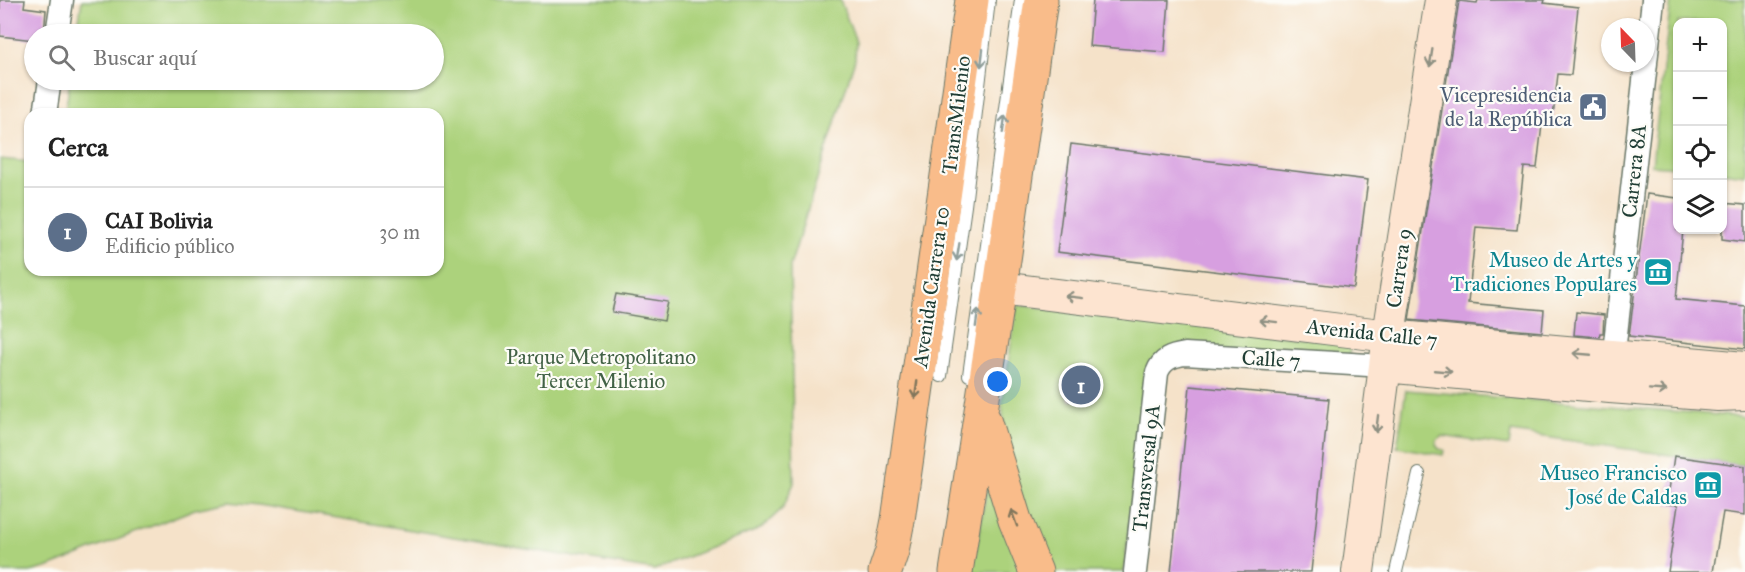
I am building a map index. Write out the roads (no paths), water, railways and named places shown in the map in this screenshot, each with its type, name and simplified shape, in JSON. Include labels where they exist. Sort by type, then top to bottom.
[{"type":"main road","name":"Avenida Carrera 10","points":[[885,572],[898,520],[972,0]]},
{"type":"main road","points":[[956,572],[1041,0]]},
{"type":"main road","points":[[980,406],[1015,520],[1036,572]]},
{"type":"street","points":[[58,24],[62,0]]},
{"type":"street","name":"Carrera 9","points":[[1358,572],[1441,0]]},
{"type":"street","name":"Carrera 8A","points":[[1651,18],[1653,0]]},
{"type":"street","name":"Carrera 8A","points":[[1612,372],[1645,72]]},
{"type":"street","points":[[46,108],[49,90]]},
{"type":"street","name":"Avenida Calle 7","points":[[1000,288],[1391,346],[1612,372],[1718,395],[1745,394]]},
{"type":"street","name":"Calle 7","points":[[1160,365],[1166,359],[1185,354],[1391,346]]},
{"type":"street","name":"Transversal 9A","points":[[1135,572],[1157,373],[1160,365]]},
{"type":"street","name":"Avenida Calle 7","points":[[1612,372],[1745,368]]},
{"type":"lane","name":"TransMilenio","points":[[941,376],[965,206],[989,0]]},
{"type":"lane","points":[[969,375],[1021,0]]},
{"type":"lane","points":[[1396,572],[1419,474]]},
{"type":"place","name":"Vicepresidencia de la República","points":[[1593,107]]},
{"type":"place","name":"Museo de Artes y Tradiciones Populares","points":[[1658,272]]},
{"type":"place","name":"CAI Bolivia","points":[[1081,385]]},
{"type":"place","name":"Museo Francisco José de Caldas","points":[[1708,485]]},
{"type":"park label","name":"Parque Metropolitano Tercer Milenio","points":[[601,369]]}]
